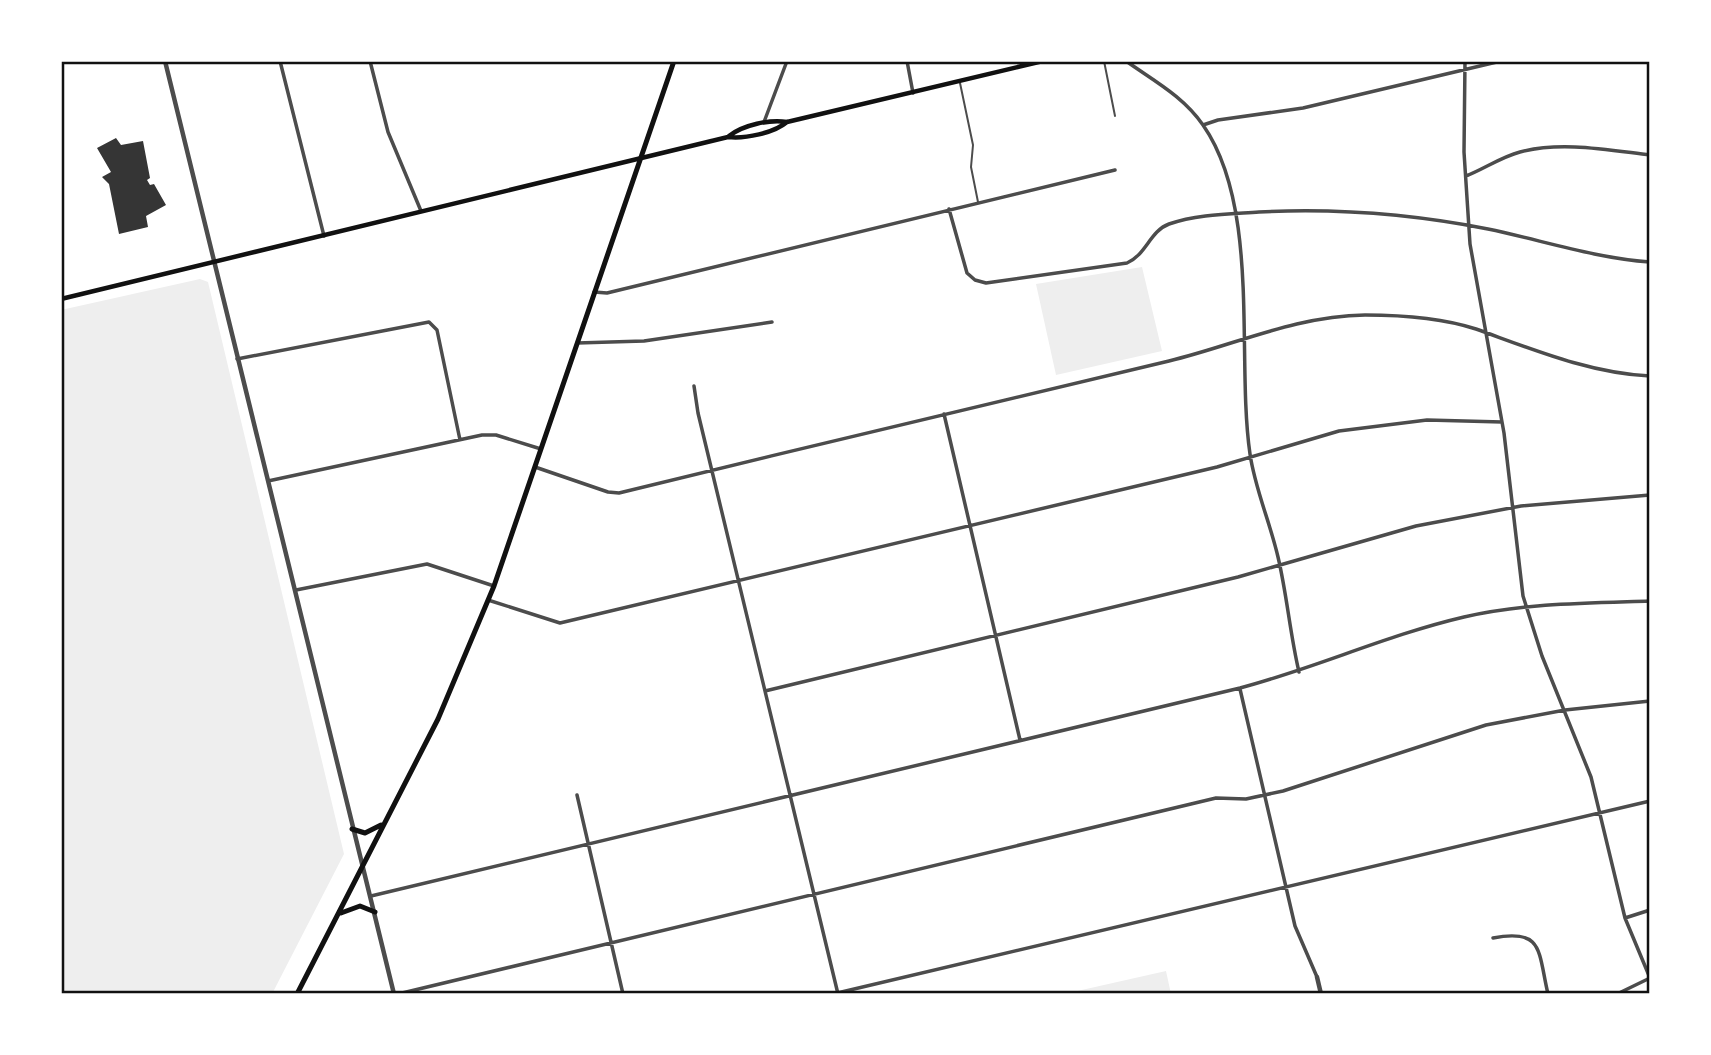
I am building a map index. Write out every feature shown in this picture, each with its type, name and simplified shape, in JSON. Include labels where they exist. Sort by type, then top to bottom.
[{"type":"main road","points":[[297,994],[438,719],[494,586],[674,61]]},
{"type":"main road","points":[[728,137],[736,131],[764,123],[787,122],[1043,61]]},
{"type":"main road","points":[[61,299],[215,264],[728,137],[737,138],[779,128],[787,122]]},
{"type":"main road","points":[[352,828],[365,832],[383,823]]},
{"type":"main road","points":[[338,915],[360,906],[375,912]]},
{"type":"street","points":[[165,61],[362,869],[396,994],[1216,798],[1246,799],[1264,796],[1343,774],[1464,731],[1565,710],[1650,701]]},
{"type":"street","points":[[280,61],[324,236]]},
{"type":"street","points":[[370,61],[388,132],[422,212]]},
{"type":"street","points":[[764,123],[787,61]]},
{"type":"street","points":[[907,61],[913,93]]},
{"type":"street","points":[[1126,61],[1169,89],[1203,125],[1221,160],[1240,253],[1250,457],[1280,566],[1299,672]]},
{"type":"street","points":[[1465,61],[1468,226],[1502,422],[1517,562],[1526,606],[1542,656],[1565,710],[1601,812],[1625,918],[1650,978],[1616,994]]},
{"type":"street","points":[[1203,125],[1218,120],[1303,108],[1501,61]]},
{"type":"street","points":[[1466,176],[1506,157],[1538,149],[1590,148],[1650,155]]},
{"type":"street","points":[[594,292],[607,293],[735,264],[1115,170]]},
{"type":"street","points":[[949,209],[967,273],[975,280],[994,283],[1127,263],[1138,257],[1166,225],[1234,214],[1336,211],[1403,216],[1650,262]]},
{"type":"street","points":[[534,467],[614,493],[1170,361],[1300,322],[1364,315],[1436,322],[1476,330],[1587,367],[1650,376]]},
{"type":"street","points":[[237,359],[429,322],[437,330],[460,440]]},
{"type":"street","points":[[577,343],[644,341],[772,322]]},
{"type":"street","points":[[694,386],[698,413],[836,993],[1650,800]]},
{"type":"street","points":[[944,414],[1020,740]]},
{"type":"street","points":[[488,600],[560,623],[1250,457],[1315,437],[1372,425],[1427,420],[1502,422]]},
{"type":"street","points":[[268,481],[482,435],[496,435],[541,449]]},
{"type":"street","points":[[765,691],[1280,566],[1372,537],[1513,508],[1650,495]]},
{"type":"street","points":[[294,591],[427,564],[494,586]]},
{"type":"street","points":[[371,896],[1240,688],[1299,672],[1424,627],[1526,606],[1650,601]]},
{"type":"street","points":[[1240,688],[1295,926],[1317,977],[1321,994]]},
{"type":"street","points":[[577,795],[622,994]]},
{"type":"street","points":[[1625,918],[1650,910]]},
{"type":"street","points":[[1493,938],[1513,933],[1528,937],[1536,947],[1548,994]]},
{"type":"lane","points":[[1104,61],[1115,116]]},
{"type":"lane","points":[[960,82],[973,145],[971,167],[979,203]]},
{"type":"shaded area","points":[[1142,267],[1162,351],[1056,375],[1036,284]]},
{"type":"shaded area","points":[[200,279],[208,282],[344,854],[272,994],[61,994],[61,310]]},
{"type":"shaded area","points":[[1166,971],[1171,994],[1064,994]]},
{"type":"building","points":[[116,138],[121,145],[143,141],[150,178],[147,180],[150,185],[154,184],[166,205],[146,216],[148,227],[119,234],[109,184],[102,177],[111,172],[97,148]]}]
